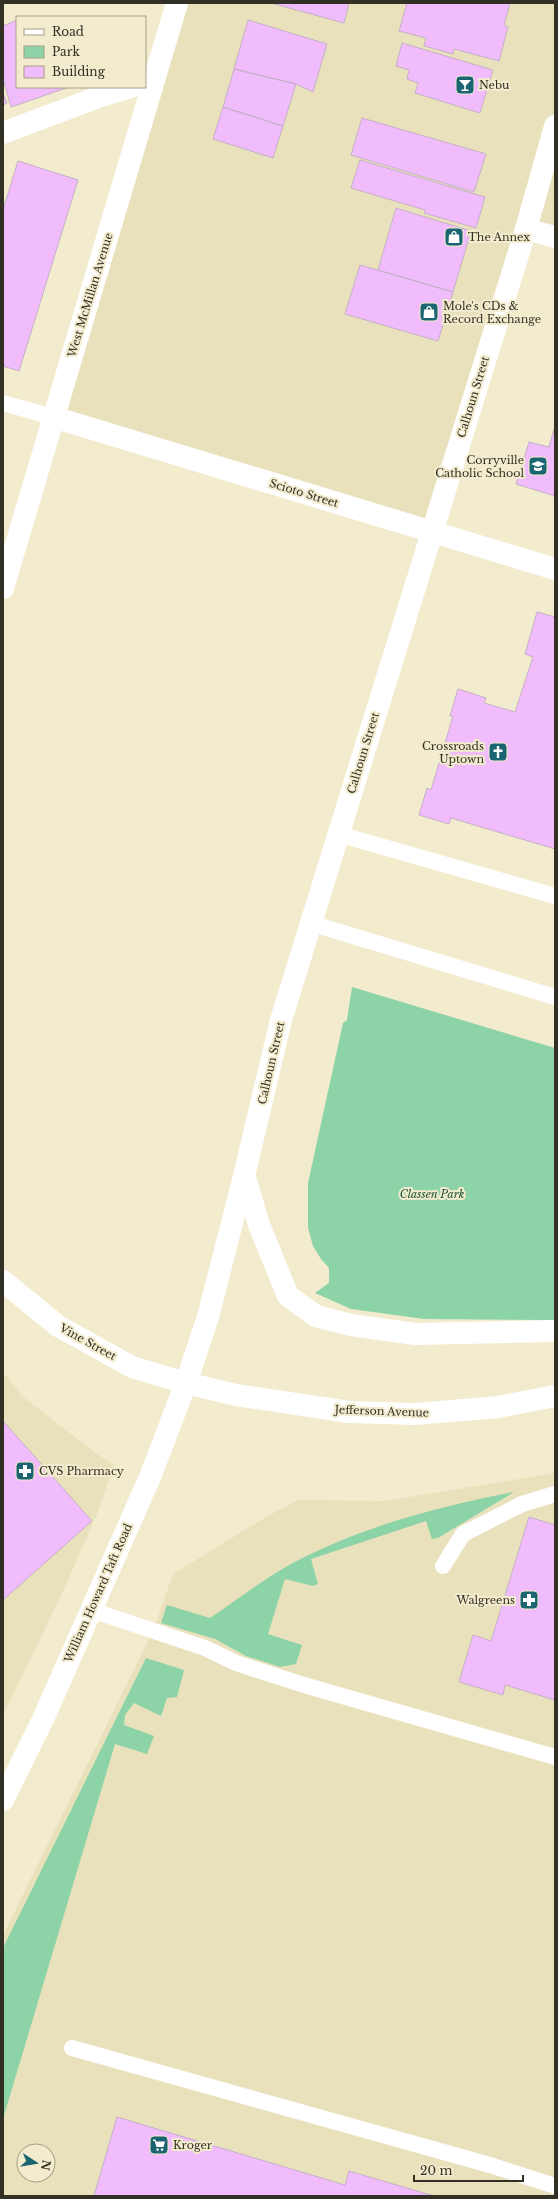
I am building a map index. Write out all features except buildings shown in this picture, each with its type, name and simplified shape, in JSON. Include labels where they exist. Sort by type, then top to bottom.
[{"type":"main road","name":"West McMillan Avenue","points":[[3,588],[150,81],[177,3]]},
{"type":"main road","points":[[3,133],[101,96],[128,88]]},
{"type":"main road","name":"Calhoun Street","points":[[186,1383],[214,1294],[281,1020],[526,229],[555,126]]},
{"type":"main road","points":[[526,229],[555,238]]},
{"type":"main road","name":"Scioto Street","points":[[53,417],[555,569]]},
{"type":"main road","points":[[244,1176],[259,1225],[288,1296],[316,1316],[351,1325],[415,1334],[555,1332]]},
{"type":"main road","name":"Vine Street","points":[[3,1281],[64,1330],[132,1367],[186,1383]]},
{"type":"main road","name":"Jefferson Avenue","points":[[186,1383],[236,1395],[349,1412],[415,1414],[498,1407],[555,1396]]},
{"type":"main road","name":"William Howard Taft Road","points":[[3,1800],[44,1716],[150,1477],[186,1383]]},
{"type":"lane","points":[[3,403],[53,417]]},
{"type":"lane","points":[[338,834],[555,896]]},
{"type":"lane","points":[[310,923],[555,997]]},
{"type":"lane","points":[[444,1566],[463,1534],[522,1504],[555,1494]]},
{"type":"lane","points":[[91,1610],[204,1648],[236,1663],[304,1685],[555,1757]]},
{"type":"lane","points":[[72,2048],[490,2165],[555,2186]]},
{"type":"shaded area","points":[[178,3],[555,3],[555,237],[526,229],[432,532],[53,417]]},
{"type":"shaded area","points":[[3,1372],[22,1396],[94,1452],[114,1465],[97,1514],[59,1600],[3,1715]]},
{"type":"shaded area","points":[[555,1473],[555,2196],[3,2196],[3,1935],[153,1631],[173,1574],[266,1517],[298,1500],[385,1501]]},
{"type":"green space","name":"Classen Park","points":[[352,987],[555,1048],[555,1320],[424,1319],[351,1309],[315,1293],[329,1283],[329,1268],[313,1246],[308,1228],[308,1183],[343,1023],[347,1020]]},
{"type":"green space","points":[[514,1492],[438,1538],[432,1539],[426,1521],[311,1559],[318,1584],[313,1586],[285,1579],[268,1634],[302,1645],[296,1664],[280,1667],[246,1656],[215,1639],[161,1623],[167,1605],[210,1618],[280,1570],[344,1539],[400,1520],[456,1504]]},
{"type":"green space","points":[[146,1658],[184,1670],[177,1697],[167,1698],[161,1716],[134,1703],[125,1715],[124,1725],[154,1736],[147,1754],[115,1744],[3,2119],[3,1948]]},
{"type":"place","name":"Nebu","points":[[465,85]]},
{"type":"place","name":"The Annex","points":[[454,237]]},
{"type":"place","name":"Mole's CDs & Record Exchange","points":[[429,312]]},
{"type":"place","name":"Corryville Catholic School","points":[[538,466]]},
{"type":"place","name":"Crossroads Uptown","points":[[498,752]]},
{"type":"place","name":"CVS Pharmacy","points":[[25,1471]]},
{"type":"place","name":"Walgreens","points":[[529,1600]]},
{"type":"place","name":"Kroger","points":[[159,2145]]}]
